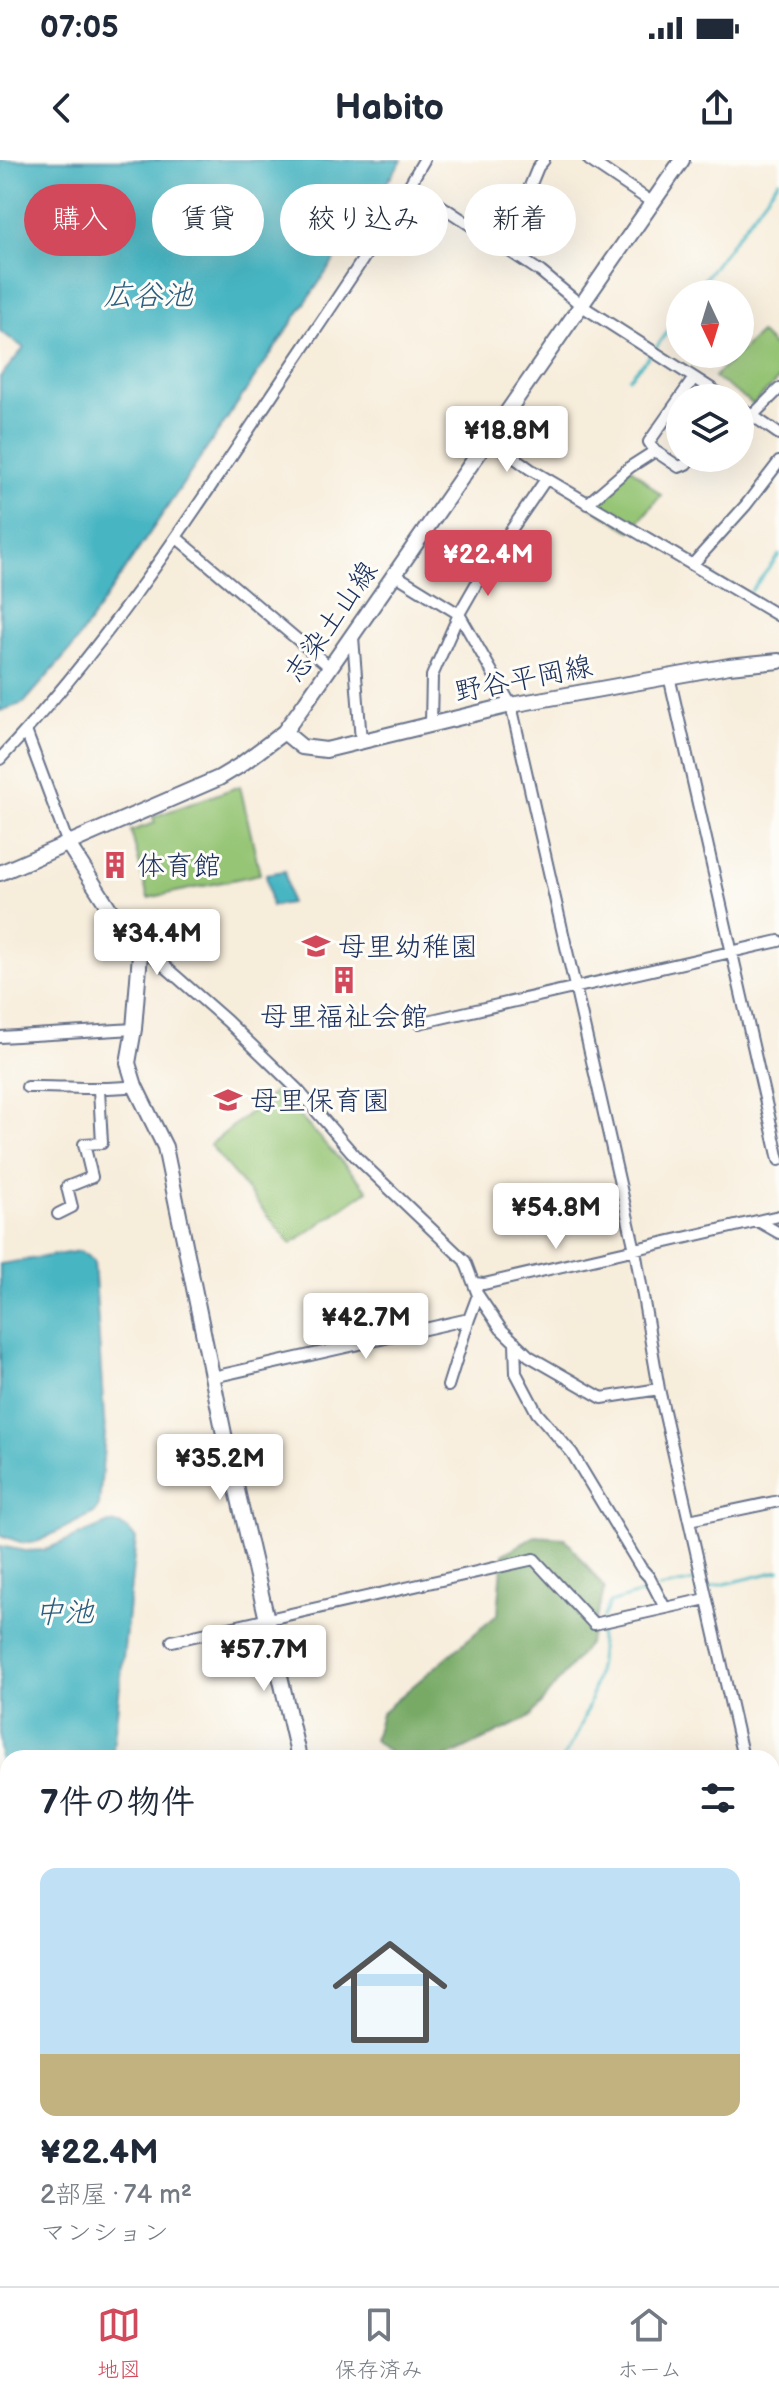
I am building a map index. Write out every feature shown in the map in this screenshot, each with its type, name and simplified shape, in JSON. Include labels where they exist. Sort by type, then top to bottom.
[{"type":"main road","name":"志染土山線","points":[[0,873],[219,778],[284,732],[682,160]]},
{"type":"main road","name":"野谷平岡線","points":[[284,732],[302,747],[326,750],[511,705],[729,666],[779,661]]},
{"type":"main road","points":[[68,844],[140,954],[128,1063],[135,1086],[165,1147],[297,1750]]},
{"type":"street","points":[[411,184],[424,160]]},
{"type":"street","points":[[531,184],[544,160]]},
{"type":"street","points":[[589,160],[653,203]]},
{"type":"street","points":[[0,759],[115,625],[366,256]]},
{"type":"street","points":[[517,256],[582,306],[704,384]]},
{"type":"street","points":[[666,458],[649,442],[694,378]]},
{"type":"street","points":[[754,414],[779,389]]},
{"type":"street","points":[[754,416],[779,434]]},
{"type":"street","points":[[489,439],[546,479],[779,616]]},
{"type":"street","points":[[587,504],[630,467],[655,451]]},
{"type":"street","points":[[693,564],[746,505],[779,462]]},
{"type":"street","points":[[431,723],[432,676],[459,614],[487,565],[546,479]]},
{"type":"street","points":[[177,538],[331,668]]},
{"type":"street","points":[[394,574],[459,614],[511,705],[635,1250],[659,1389],[741,1750]]},
{"type":"street","points":[[353,637],[361,741]]},
{"type":"street","points":[[669,676],[779,1160]]},
{"type":"street","points":[[26,731],[68,844]]},
{"type":"street","points":[[130,935],[227,1021],[297,1089],[355,1156],[465,1261],[478,1295],[501,1329],[529,1356],[602,1398],[659,1389]]},
{"type":"street","points":[[419,1023],[779,941]]},
{"type":"street","points":[[0,1037],[134,1029]]},
{"type":"street","points":[[27,1087],[83,1086],[99,1090],[135,1086]]},
{"type":"street","points":[[58,1214],[72,1207],[67,1187],[92,1177],[84,1144],[102,1143],[99,1090]]},
{"type":"street","points":[[474,1283],[484,1284],[779,1216]]},
{"type":"street","points":[[758,1221],[779,1233]]},
{"type":"street","points":[[448,1386],[478,1295]]},
{"type":"street","points":[[213,1377],[469,1319]]},
{"type":"street","points":[[515,1342],[516,1373],[537,1413],[572,1453],[665,1608]]},
{"type":"street","points":[[689,1520],[779,1501]]},
{"type":"street","points":[[172,1641],[534,1559],[594,1624],[706,1599]]},
{"type":"green space","points":[[760,333],[779,352],[779,379],[754,403],[754,384],[724,384],[714,377],[723,368],[754,368],[754,339]]},
{"type":"green space","points":[[630,467],[661,495],[631,531],[587,504]]},
{"type":"green space","points":[[240,786],[260,874],[148,898],[131,831],[155,823],[153,817]]},
{"type":"green space","points":[[276,1091],[368,1190],[291,1244],[210,1145]]},
{"type":"green space","points":[[535,1536],[565,1538],[605,1589],[588,1644],[530,1717],[462,1750],[386,1750],[374,1740],[381,1713],[498,1614],[503,1554]]},
{"type":"water","name":"広谷池","points":[[0,160],[402,160],[386,184],[280,184],[280,256],[337,256],[72,648],[24,703],[0,711],[0,377],[24,348],[0,331]]},
{"type":"water","points":[[285,871],[290,903],[271,906],[266,874]]},
{"type":"water","points":[[80,1251],[94,1261],[105,1434],[99,1506],[94,1513],[39,1541],[23,1543],[0,1535],[0,1264]]},
{"type":"water","name":"中池","points":[[109,1523],[125,1527],[136,1539],[113,1750],[0,1750],[0,1546],[25,1551],[44,1550]]},
{"type":"waterway","points":[[704,280],[779,180]]},
{"type":"waterway","points":[[656,348],[666,333]]},
{"type":"waterway","points":[[629,378],[651,354]]},
{"type":"waterway","points":[[751,591],[779,555]]},
{"type":"waterway","points":[[708,1588],[779,1571]]},
{"type":"waterway","points":[[658,1588],[695,1581],[701,1584]]},
{"type":"waterway","points":[[603,1618],[610,1603],[651,1590]]},
{"type":"waterway","points":[[568,1750],[583,1721],[592,1692],[599,1663],[601,1626]]},
{"type":"place","name":"体育館","points":[[115,865]]},
{"type":"place","name":"母里幼稚園","points":[[316,946]]},
{"type":"place","name":"母里福祉会館","points":[[344,980]]},
{"type":"place","name":"母里保育園","points":[[228,1100]]}]
